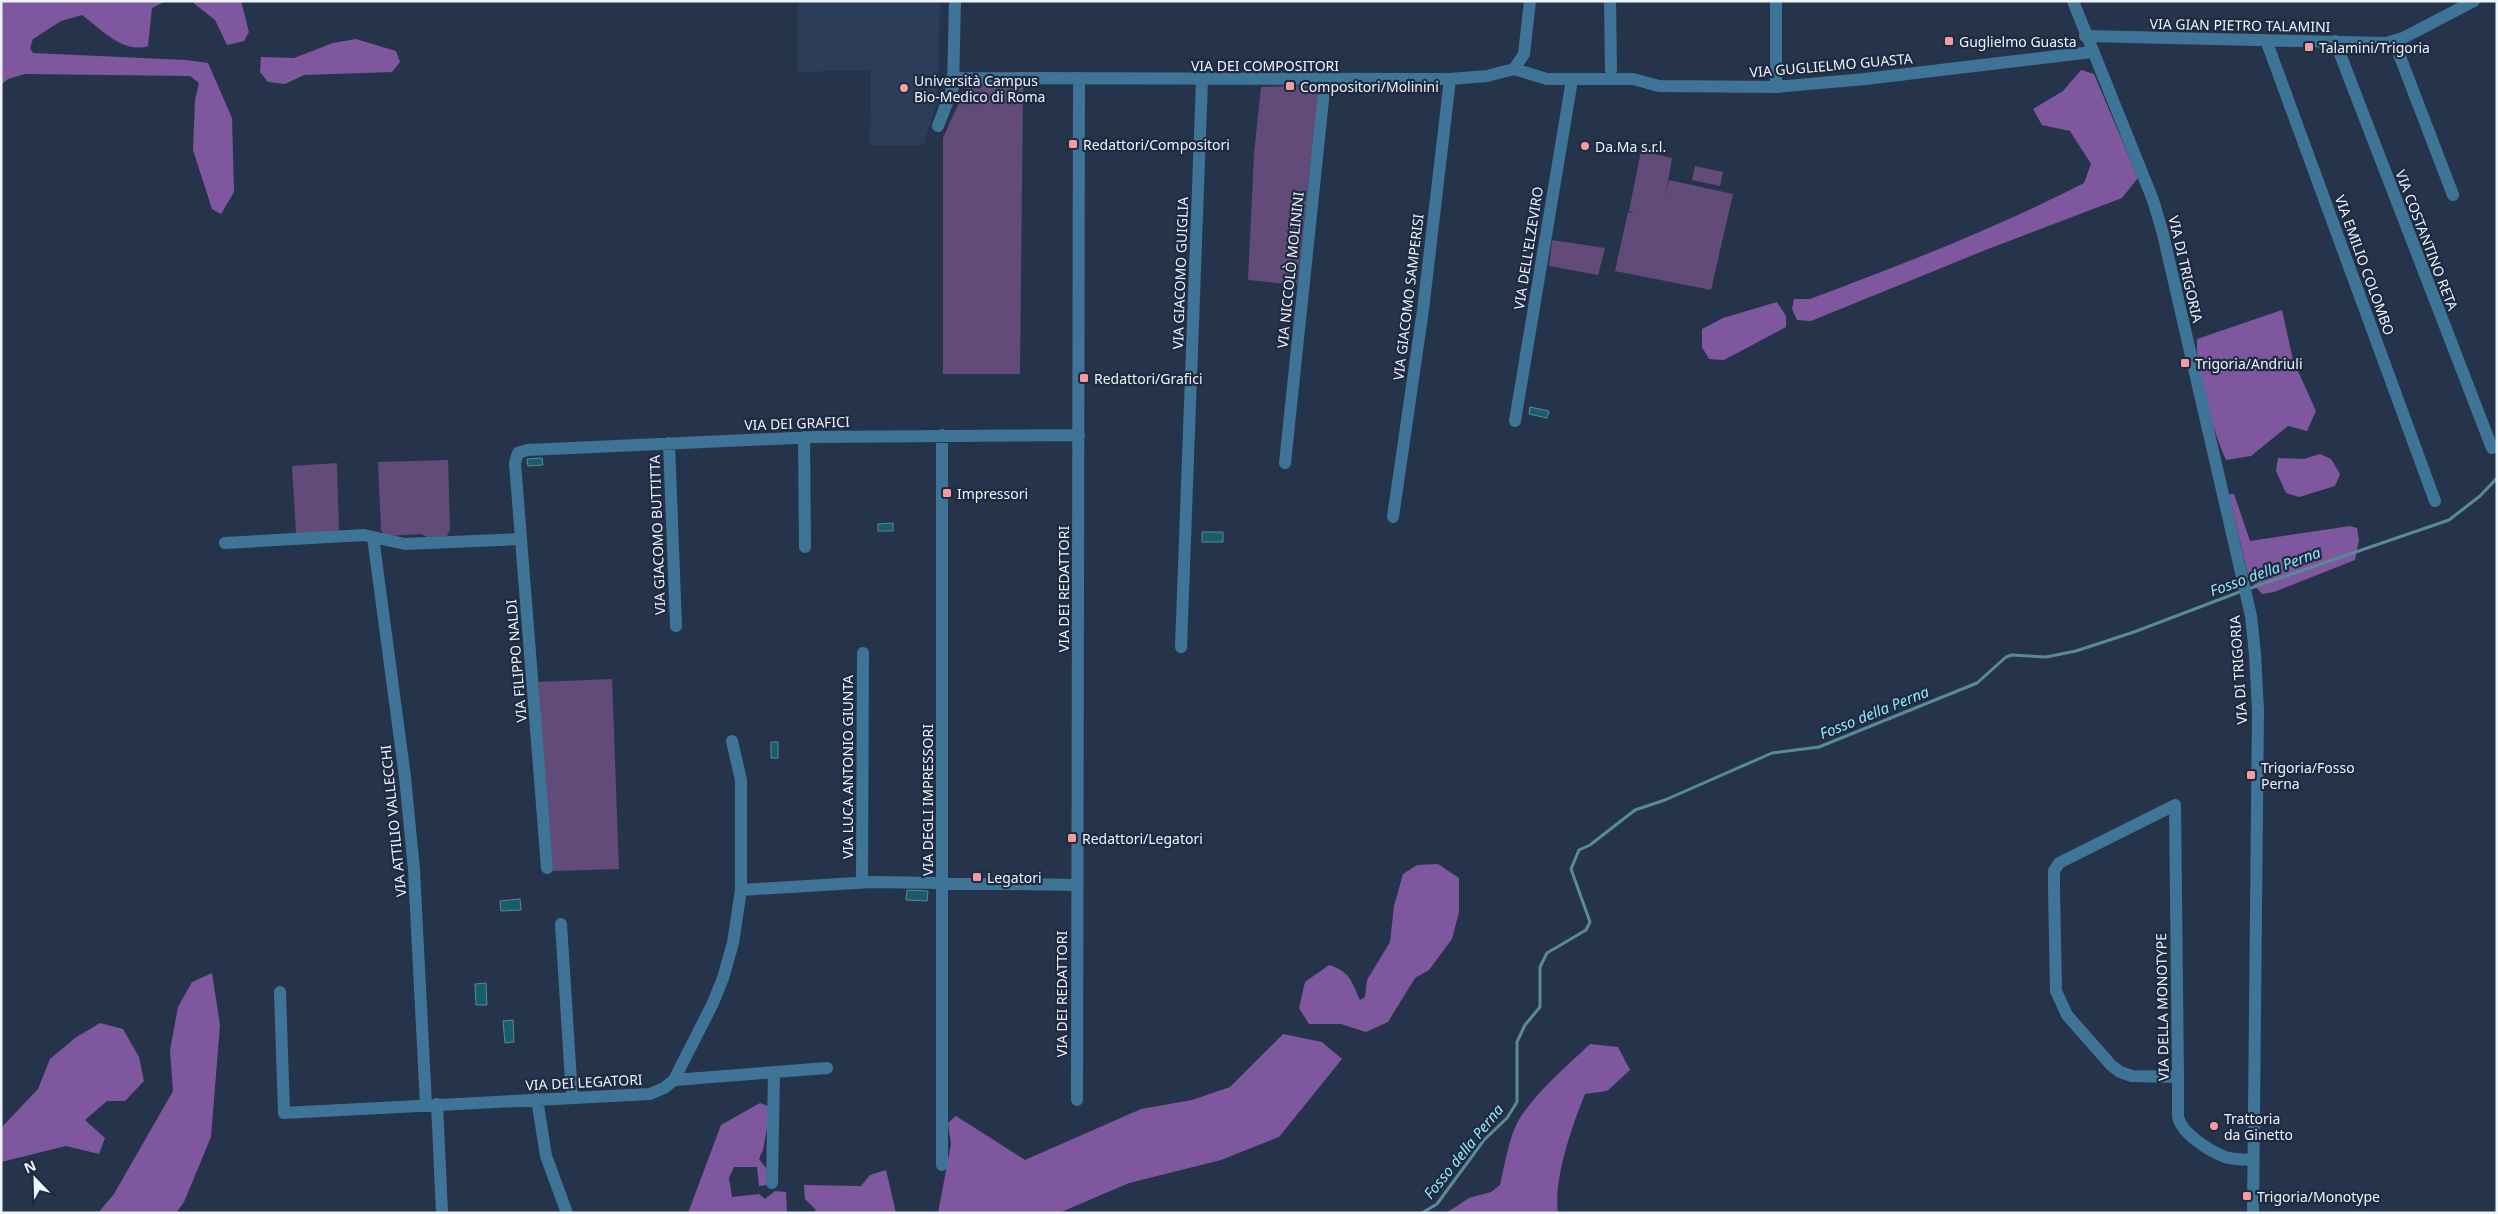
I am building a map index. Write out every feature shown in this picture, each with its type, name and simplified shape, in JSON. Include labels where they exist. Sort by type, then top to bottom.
[{"type":"street","points":[[938,126],[950,99],[954,78],[955,1]]},
{"type":"street","points":[[1530,1],[1524,54],[1514,69],[1538,78],[1572,80]]},
{"type":"street","points":[[1610,1],[1611,70]]},
{"type":"street","points":[[1776,1],[1776,87]]},
{"type":"street","name":"VIA DI TRIGORIA","points":[[2073,1],[2085,36],[2153,200],[2163,234],[2251,616],[2258,710],[2253,1213]]},
{"type":"street","name":"VIA GIAN PIETRO TALAMINI","points":[[2085,36],[2335,42],[2394,41],[2474,1]]},
{"type":"street","name":"VIA EMILIO COLOMBO","points":[[2266,40],[2436,501]]},
{"type":"street","points":[[2394,41],[2453,194]]},
{"type":"street","name":"VIA COSTANTINO RETA","points":[[2335,42],[2492,448]]},
{"type":"street","name":"VIA GUGLIELMO GUASTA","points":[[1572,80],[1632,79],[1660,86],[1776,87],[1865,79],[2092,52]]},
{"type":"street","name":"VIA DEI COMPOSITORI","points":[[954,78],[1325,81],[1450,80],[1487,76],[1514,69]]},
{"type":"street","name":"VIA DEI REDATTORI","points":[[1077,1100],[1079,78]]},
{"type":"street","name":"VIA GIACOMO GUIGLIA","points":[[1181,647],[1202,80]]},
{"type":"street","name":"VIA GIACOMO SAMPERISI","points":[[1393,517],[1423,310],[1450,80]]},
{"type":"street","name":"VIA DELL'ELZEVIRO","points":[[1515,421],[1572,80]]},
{"type":"street","name":"VIA NICCOLÒ MOLININI","points":[[1284,463],[1325,81]]},
{"type":"street","name":"VIA DEI GRAFICI","points":[[518,453],[526,450],[804,437],[1079,435]]},
{"type":"street","name":"VIA DEGLI IMPRESSORI","points":[[942,436],[942,1165]]},
{"type":"street","points":[[804,437],[805,547]]},
{"type":"street","name":"VIA GIACOMO BUTTITTA","points":[[669,443],[676,626]]},
{"type":"street","name":"VIA FILIPPO NALDI","points":[[518,453],[515,460],[547,868]]},
{"type":"street","points":[[225,543],[361,535],[406,544],[521,539]]},
{"type":"street","name":"VIA ATTILIO VALLECCHI","points":[[373,537],[405,777],[414,870],[431,1104],[442,1213]]},
{"type":"street","name":"VIA LUCA ANTONIO GIUNTA","points":[[862,882],[863,653]]},
{"type":"street","points":[[674,1080],[723,978],[733,942],[741,890],[741,780],[732,741]]},
{"type":"street","name":"VIA DELLA MONOTYPE","points":[[2178,1077],[2132,1076],[2120,1072],[2111,1065],[2067,1015],[2056,992],[2054,888],[2054,871],[2059,863],[2175,805],[2178,1077],[2178,1119],[2184,1130],[2226,1157],[2253,1160]]},
{"type":"street","points":[[741,890],[862,882],[1076,885]]},
{"type":"street","points":[[561,924],[572,1097]]},
{"type":"street","name":"VIA DEI LEGATORI","points":[[280,992],[284,1113],[650,1094],[664,1088],[674,1080]]},
{"type":"street","points":[[674,1080],[827,1068]]},
{"type":"street","points":[[772,1183],[774,1072]]},
{"type":"street","points":[[537,1099],[546,1156],[567,1213]]},
{"type":"shaded area","points":[[1,1],[166,1],[152,8],[148,46],[139,48],[121,43],[82,15],[61,21],[33,39],[30,48],[33,53],[186,60],[208,63],[232,118],[234,192],[221,214],[212,209],[193,150],[195,100],[199,83],[190,76],[25,74],[8,79],[1,85]]},
{"type":"shaded area","points":[[191,1],[241,1],[249,32],[244,41],[227,45],[215,20]]},
{"type":"shaded area","name":"Università Campus Bio-Medico di Roma","points":[[798,1],[940,1],[937,103],[923,145],[870,145],[871,70],[798,72]]},
{"type":"shaded area","points":[[356,39],[396,51],[400,62],[392,72],[304,75],[285,84],[268,82],[260,72],[261,57],[294,58],[333,43]]},
{"type":"shaded area","points":[[2081,70],[2094,74],[2138,178],[2122,198],[1988,249],[1811,321],[1797,320],[1792,309],[1794,299],[1810,299],[1914,259],[2017,216],[2084,183],[2091,164],[2070,131],[2042,125],[2033,109],[2063,91]]},
{"type":"shaded area","points":[[1023,84],[1020,374],[943,374],[943,138],[967,85]]},
{"type":"shaded area","points":[[1314,85],[1318,93],[1297,285],[1248,280],[1254,154],[1261,87]]},
{"type":"shaded area","points":[[1641,151],[1672,158],[1665,199],[1669,180],[1733,194],[1711,290],[1615,271],[1628,212],[1635,213],[1629,211]]},
{"type":"shaded area","points":[[1695,166],[1723,172],[1720,186],[1692,180]]},
{"type":"shaded area","points":[[1552,240],[1605,248],[1598,275],[1549,266]]},
{"type":"shaded area","points":[[1777,302],[1786,316],[1786,327],[1724,360],[1709,359],[1702,347],[1702,329],[1723,318]]},
{"type":"shaded area","points":[[2282,310],[2293,360],[2316,411],[2307,431],[2288,426],[2251,456],[2226,460],[2206,400],[2199,367],[2197,339]]},
{"type":"shaded area","points":[[1530,407],[1549,411],[1547,418],[1529,414]]},
{"type":"shaded area","points":[[2320,454],[2331,459],[2340,474],[2335,486],[2299,497],[2286,493],[2276,471],[2278,458],[2304,459]]},
{"type":"shaded area","points":[[542,458],[543,465],[528,466],[527,459]]},
{"type":"shaded area","points":[[448,460],[450,529],[447,536],[429,538],[421,534],[386,536],[381,530],[378,462]]},
{"type":"shaded area","points":[[337,463],[339,531],[296,534],[292,466]]},
{"type":"shaded area","points":[[2229,494],[2234,494],[2250,541],[2350,526],[2357,528],[2359,540],[2355,560],[2274,592],[2262,594],[2249,579]]},
{"type":"shaded area","points":[[893,523],[893,531],[878,531],[878,524]]},
{"type":"shaded area","points":[[1202,532],[1223,532],[1223,542],[1202,542]]},
{"type":"shaded area","points":[[612,679],[619,869],[553,871],[538,682]]},
{"type":"shaded area","points":[[771,742],[778,742],[778,758],[771,758]]},
{"type":"shaded area","points":[[1438,864],[1459,878],[1459,912],[1452,939],[1429,970],[1415,978],[1388,1022],[1366,1032],[1341,1024],[1309,1024],[1299,1008],[1305,982],[1329,965],[1346,974],[1360,1000],[1365,997],[1367,980],[1390,942],[1394,906],[1403,874],[1417,865]]},
{"type":"shaded area","points":[[907,890],[928,891],[927,901],[906,900]]},
{"type":"shaded area","points":[[520,899],[521,910],[501,911],[500,901]]},
{"type":"shaded area","points":[[212,973],[220,1025],[211,1137],[184,1202],[176,1213],[98,1213],[114,1194],[173,1091],[170,1050],[178,1007],[192,982]]},
{"type":"shaded area","points":[[486,983],[487,1005],[476,1005],[475,984]]},
{"type":"shaded area","points":[[513,1020],[514,1042],[505,1043],[503,1021]]},
{"type":"shaded area","points":[[100,1023],[123,1029],[139,1057],[144,1081],[125,1101],[107,1101],[85,1120],[105,1138],[99,1154],[66,1146],[1,1162],[1,1128],[38,1089],[50,1059],[75,1038]]},
{"type":"shaded area","points":[[1283,1034],[1322,1042],[1342,1059],[1279,1137],[1221,1160],[1129,1183],[1059,1213],[938,1213],[951,1144],[948,1123],[956,1116],[1025,1160],[1141,1109],[1192,1100],[1230,1087]]},
{"type":"shaded area","points":[[1590,1044],[1618,1047],[1630,1070],[1607,1091],[1585,1094],[1569,1137],[1561,1169],[1558,1185],[1558,1213],[1446,1213],[1469,1198],[1491,1192],[1500,1185],[1510,1141],[1520,1118],[1544,1088]]},
{"type":"shaded area","points":[[760,1103],[771,1107],[763,1150],[759,1159],[766,1168],[767,1185],[759,1186],[757,1167],[734,1167],[729,1178],[732,1197],[759,1194],[765,1199],[775,1191],[786,1192],[787,1213],[688,1213],[721,1125]]},
{"type":"shaded area","points":[[886,1170],[896,1213],[813,1213],[816,1210],[805,1199],[804,1185],[861,1186],[870,1175]]},
{"type":"waterway","name":"Fosso della Perna","points":[[2248,589],[2449,520],[2480,496],[2497,478]]},
{"type":"waterway","name":"Fosso della Perna","points":[[1422,1213],[1437,1204],[1484,1140],[1507,1118],[1517,1102],[1517,1042],[1525,1025],[1540,1007],[1540,967],[1547,953],[1586,930],[1590,922],[1571,869],[1579,850],[1590,845],[1635,810],[1665,800],[1772,753],[1819,747],[1977,683],[2006,657],[2012,655],[2046,657],[2076,651],[2134,632],[2242,591]]},
{"type":"place","name":"Guglielmo Guasta","points":[[1949,41]]},
{"type":"place","name":"Talamini/Trigoria","points":[[2309,47]]},
{"type":"place","name":"Compositori/Molinini","points":[[1290,86]]},
{"type":"place","name":"Università Campus Bio-Medico di Roma","points":[[904,88]]},
{"type":"place","name":"Redattori/Compositori","points":[[1073,144]]},
{"type":"place","name":"Da.Ma s.r.l.","points":[[1585,146]]},
{"type":"place","name":"Trigoria/Andriuli","points":[[2185,363]]},
{"type":"place","name":"Redattori/Grafici","points":[[1084,378]]},
{"type":"place","name":"Impressori","points":[[947,493]]},
{"type":"place","name":"Trigoria/Fosso Perna","points":[[2251,775]]},
{"type":"place","name":"Redattori/Legatori","points":[[1072,838]]},
{"type":"place","name":"Legatori","points":[[977,877]]},
{"type":"place","name":"Trattoria da Ginetto","points":[[2214,1126]]},
{"type":"place","name":"Trigoria/Monotype","points":[[2247,1196]]}]
